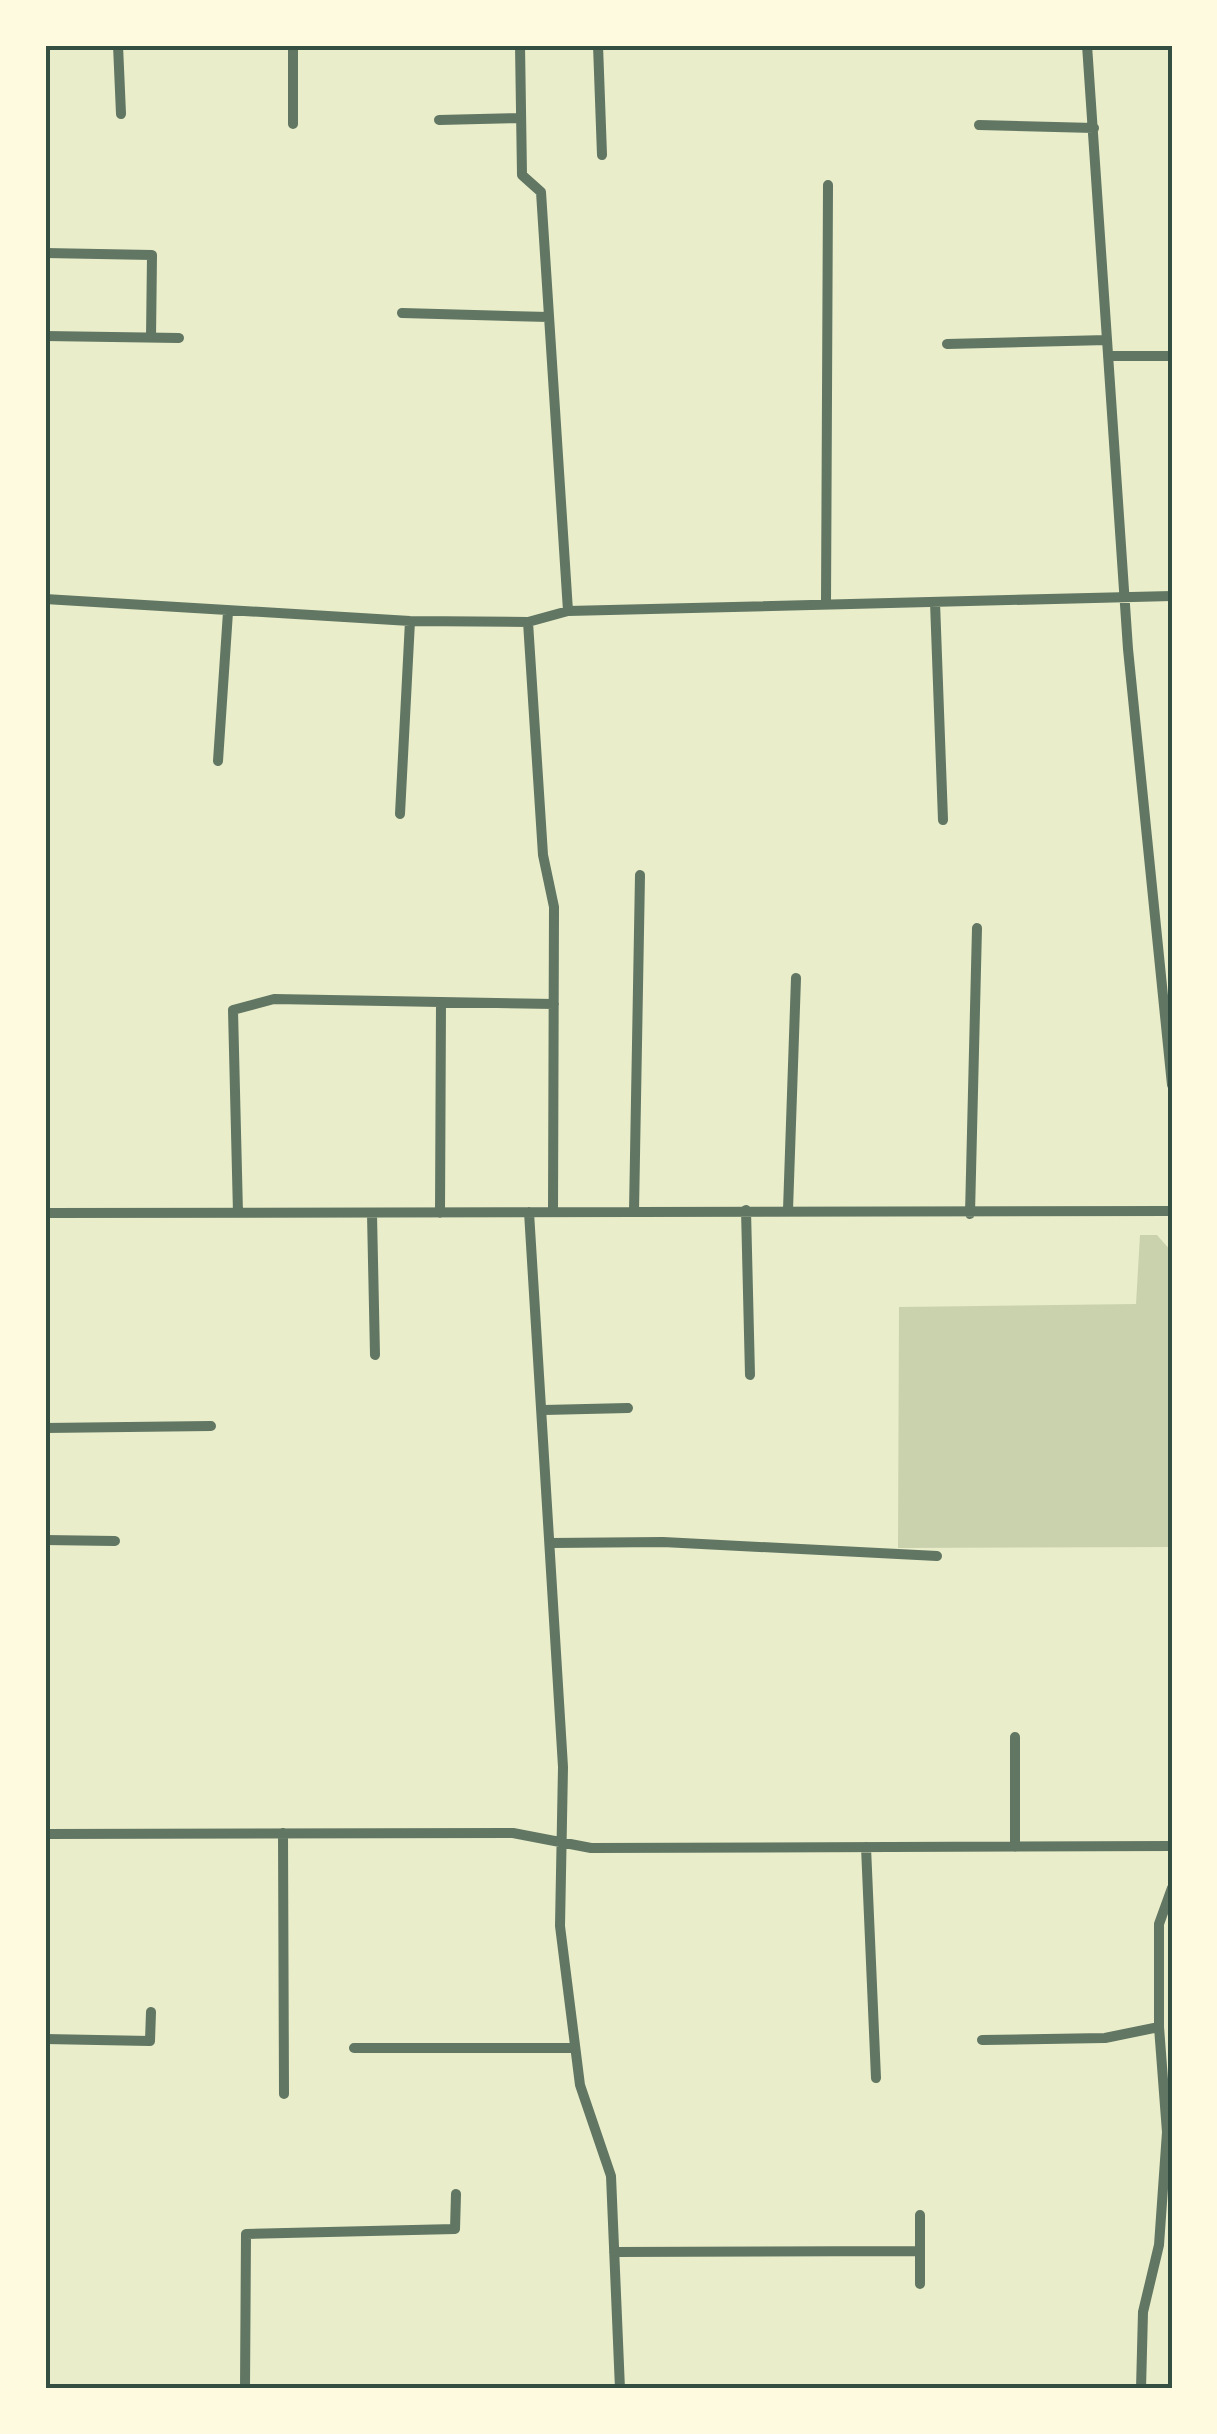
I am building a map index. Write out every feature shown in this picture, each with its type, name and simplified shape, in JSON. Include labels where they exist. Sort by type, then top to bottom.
[{"type":"street","points":[[118,45],[120,114]]},
{"type":"street","points":[[293,45],[294,124]]},
{"type":"street","points":[[520,45],[522,175],[541,192],[568,611]]},
{"type":"street","points":[[598,45],[602,155]]},
{"type":"street","points":[[1087,45],[1126,597],[1172,1085]]},
{"type":"street","points":[[439,120],[521,118]]},
{"type":"street","points":[[979,125],[1094,128]]},
{"type":"street","points":[[826,605],[828,185]]},
{"type":"street","points":[[45,254],[152,254],[151,338]]},
{"type":"street","points":[[402,312],[549,317]]},
{"type":"street","points":[[45,336],[179,338]]},
{"type":"street","points":[[947,344],[1107,340]]},
{"type":"street","points":[[1108,356],[1172,356]]},
{"type":"street","points":[[45,599],[410,621],[528,622],[568,611],[1172,596]]},
{"type":"street","points":[[936,602],[943,820]]},
{"type":"street","points":[[218,761],[228,612]]},
{"type":"street","points":[[400,814],[410,621]]},
{"type":"street","points":[[528,622],[543,856],[554,907],[553,1212]]},
{"type":"street","points":[[634,1212],[640,876]]},
{"type":"street","points":[[970,1214],[977,928]]},
{"type":"street","points":[[788,1210],[796,978]]},
{"type":"street","points":[[238,1214],[233,1010],[274,998],[554,1004]]},
{"type":"street","points":[[440,1213],[441,1002]]},
{"type":"street","points":[[746,1210],[750,1375]]},
{"type":"street","points":[[529,1212],[564,1767],[559,1840],[560,1926],[580,2085],[611,2176],[620,2389]]},
{"type":"street","points":[[45,1213],[1172,1212]]},
{"type":"street","points":[[372,1214],[375,1355]]},
{"type":"street","points":[[544,1410],[628,1408]]},
{"type":"street","points":[[45,1428],[210,1426]]},
{"type":"street","points":[[45,1540],[115,1541]]},
{"type":"street","points":[[551,1543],[662,1542],[936,1556]]},
{"type":"street","points":[[1015,1737],[1015,1846]]},
{"type":"street","points":[[45,1834],[512,1833],[591,1848],[1172,1846]]},
{"type":"street","points":[[282,1834],[284,2094]]},
{"type":"street","points":[[866,1847],[876,2078]]},
{"type":"street","points":[[1141,2389],[1143,2312],[1159,2246],[1167,2132],[1167,2054],[1159,2027],[1159,1924],[1172,1888]]},
{"type":"street","points":[[45,2039],[150,2041],[151,2012]]},
{"type":"street","points":[[982,2040],[1105,2038],[1159,2027]]},
{"type":"street","points":[[354,2048],[575,2048]]},
{"type":"street","points":[[245,2389],[246,2234],[455,2229],[456,2194]]},
{"type":"street","points":[[920,2215],[920,2284]]},
{"type":"street","points":[[614,2252],[920,2251]]},
{"type":"green space","points":[[1140,1235],[1157,1235],[1172,1252],[1172,1547],[898,1548],[899,1307],[1136,1304]]}]
